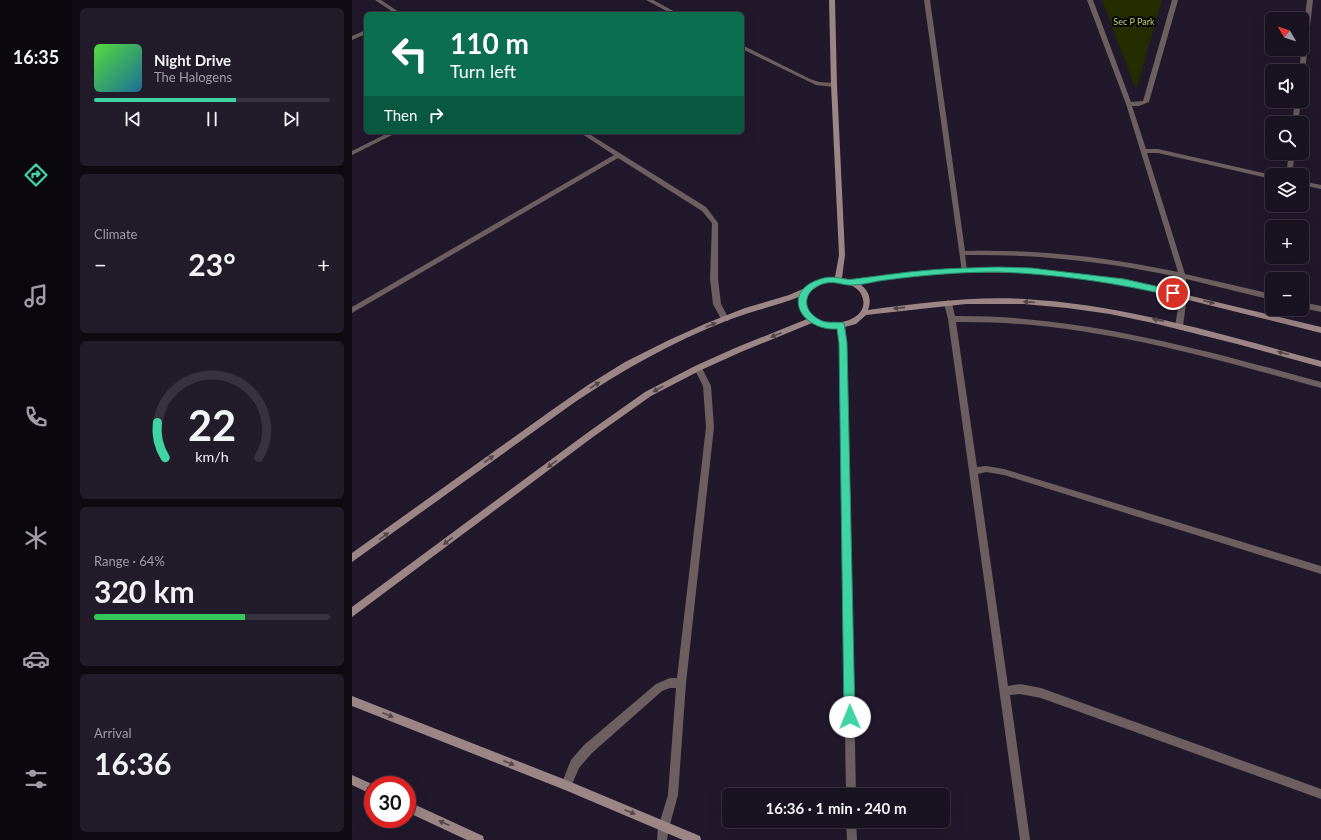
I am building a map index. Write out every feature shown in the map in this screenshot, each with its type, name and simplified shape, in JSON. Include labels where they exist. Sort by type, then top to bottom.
[{"type":"street","points":[[378,0],[396,12]]},
{"type":"street","points":[[649,0],[672,12]]},
{"type":"street","points":[[832,0],[834,85],[842,255],[838,279]]},
{"type":"street","points":[[927,0],[964,270]]},
{"type":"street","points":[[1090,0],[1129,104],[1182,276],[1185,296],[1179,326]]},
{"type":"street","points":[[1129,104],[1146,102],[1176,0]]},
{"type":"street","points":[[1303,64],[1310,0]]},
{"type":"street","points":[[352,38],[364,33]]},
{"type":"street","points":[[744,48],[808,80],[818,84],[834,85]]},
{"type":"street","points":[[352,153],[391,134]]},
{"type":"street","points":[[585,134],[704,209],[712,217],[715,223],[716,234],[714,279],[717,304],[725,319]]},
{"type":"street","points":[[1144,151],[1158,151],[1265,175]]},
{"type":"street","points":[[352,310],[618,155]]},
{"type":"street","points":[[1309,184],[1321,187]]},
{"type":"street","points":[[962,253],[1014,252],[1052,254],[1146,268],[1265,295]]},
{"type":"street","points":[[852,283],[885,277],[964,270],[1031,271],[1124,282],[1321,330]]},
{"type":"street","points":[[352,558],[535,426],[599,382],[648,353],[725,319],[806,291],[815,284],[826,280],[838,279],[852,283],[860,288],[866,296],[867,304],[864,313]]},
{"type":"street","points":[[806,291],[802,298],[802,306],[806,314],[813,320],[826,325],[841,326],[854,321],[864,313],[948,303],[981,301],[1040,303],[1129,314],[1321,364]]},
{"type":"street","points":[[948,303],[952,319],[1025,840]]},
{"type":"street","points":[[1309,306],[1321,309]]},
{"type":"street","points":[[952,319],[996,318],[1070,326],[1162,344],[1321,385]]},
{"type":"street","points":[[352,613],[648,394],[698,368],[738,350],[813,320]]},
{"type":"street","points":[[841,326],[843,343],[851,788]]},
{"type":"street","points":[[662,840],[663,826],[670,809],[673,795],[681,683],[710,427],[707,386],[698,368]]},
{"type":"street","points":[[973,471],[986,469],[1004,472],[1321,570]]},
{"type":"street","points":[[566,785],[575,764],[588,749],[660,687],[670,683],[681,683]]},
{"type":"street","points":[[1004,690],[1020,689],[1041,693],[1321,794]]},
{"type":"street","points":[[352,701],[566,785],[696,840]]},
{"type":"street","points":[[352,780],[364,786]]},
{"type":"street","points":[[416,810],[479,840]]},
{"type":"street","points":[[851,828],[852,840]]},
{"type":"green space","name":"Sec P Park","points":[[1102,0],[1162,0],[1136,90]]},
{"type":"route","points":[[850,717],[843,343],[841,326],[819,323],[806,314],[802,306],[802,298],[806,291],[815,284],[826,280],[838,279],[852,283],[885,277],[964,270],[997,270],[1031,271],[1124,282],[1173,293]]}]
